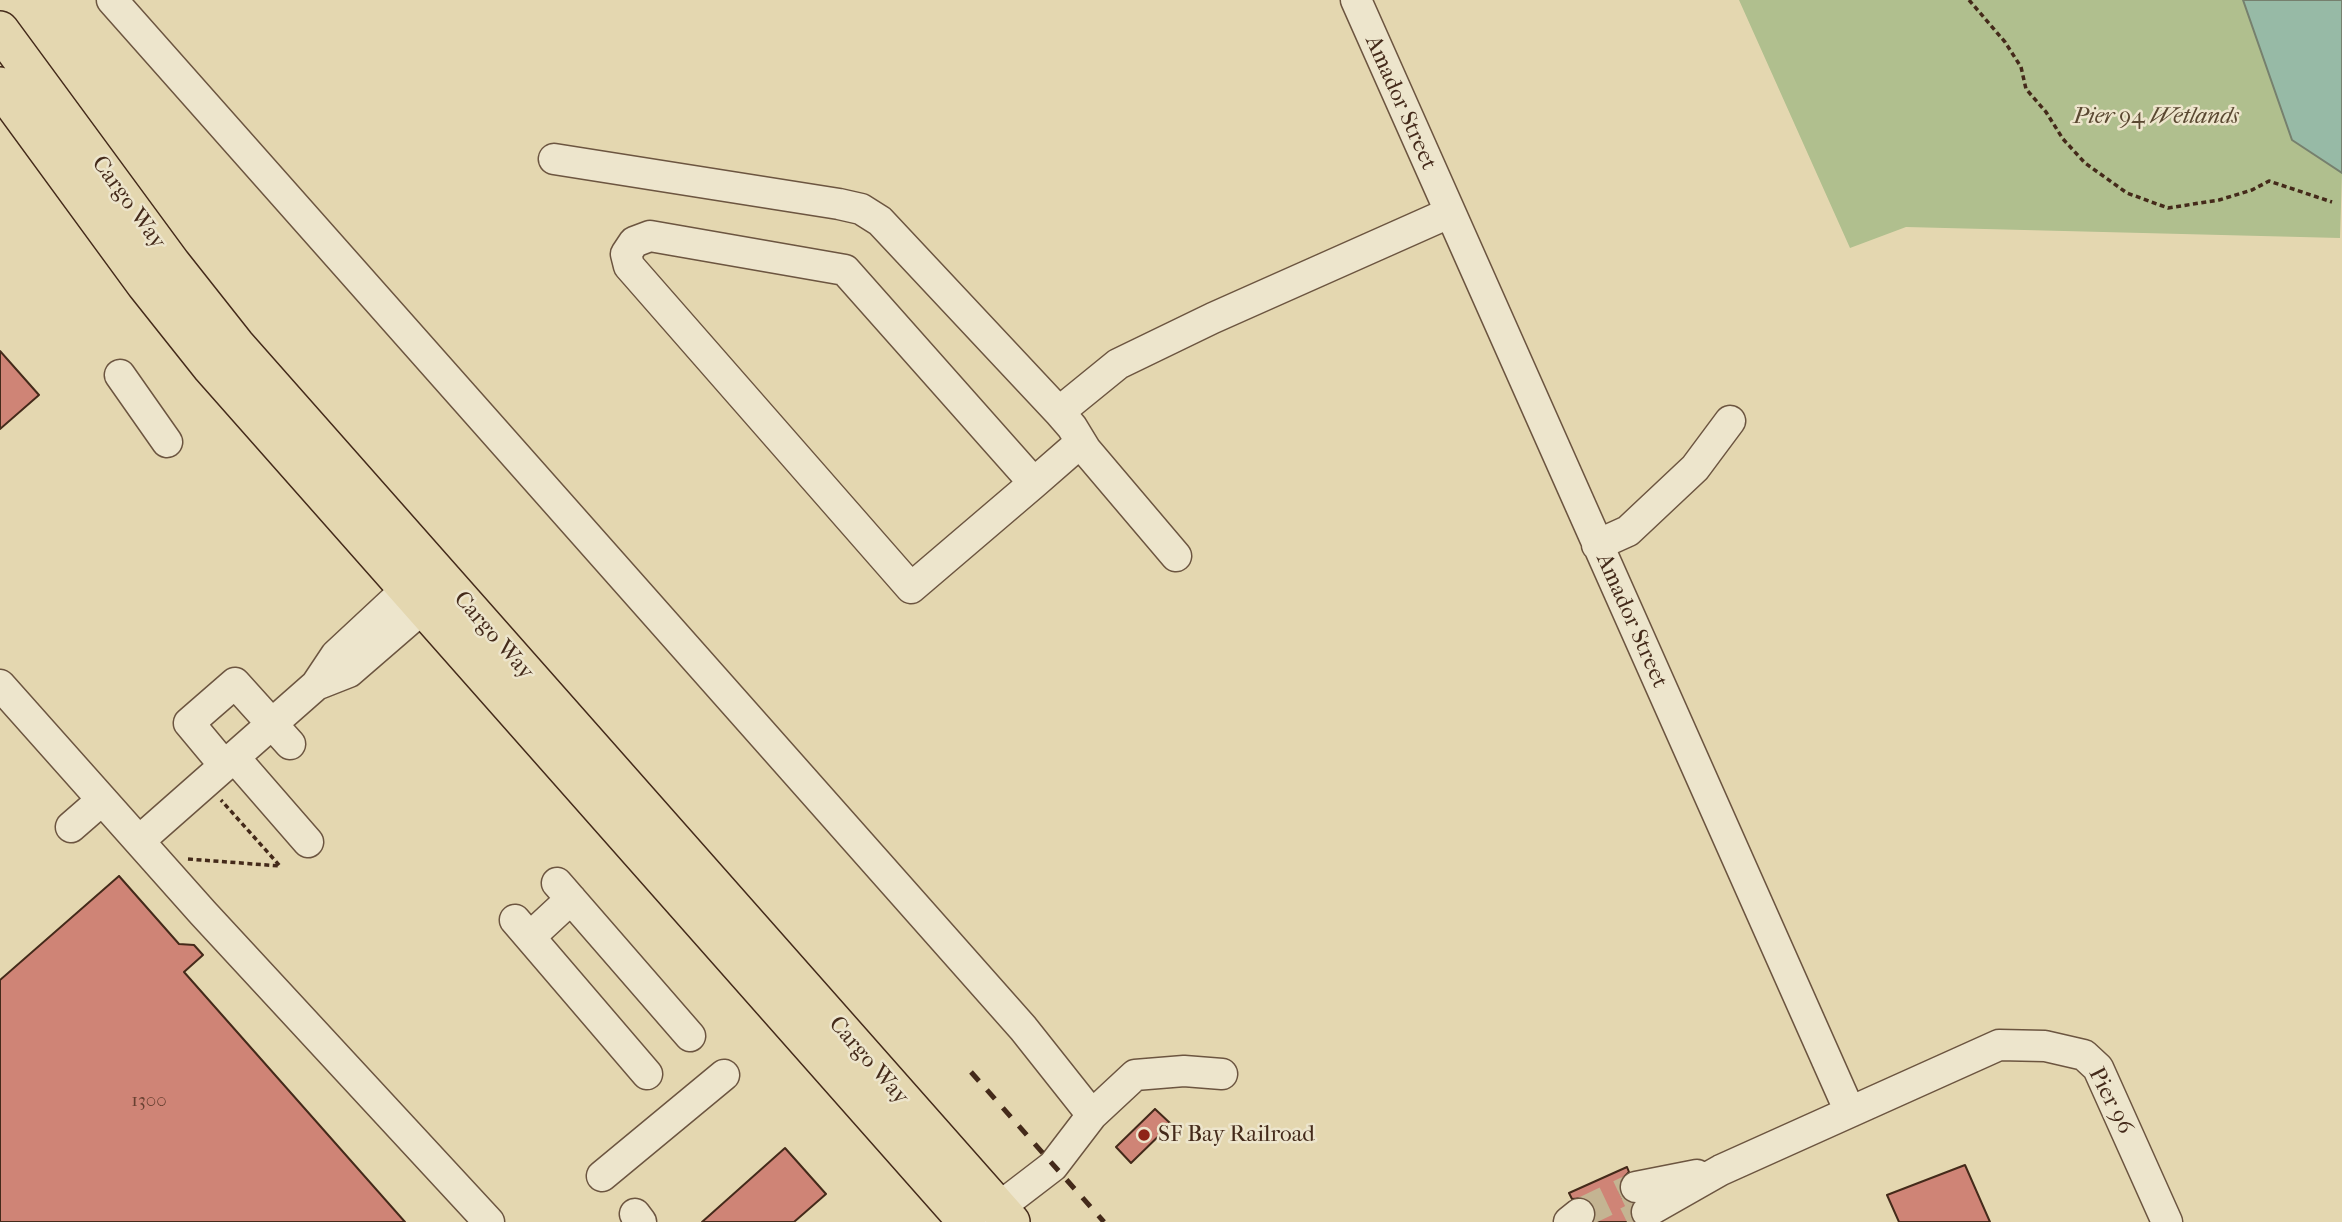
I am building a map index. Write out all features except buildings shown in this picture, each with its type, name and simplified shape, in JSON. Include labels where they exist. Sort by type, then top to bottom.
[{"type":"main road","name":"Cargo Way","points":[[0,30],[212,315],[443,578],[989,1218]]},
{"type":"main road","name":"Cargo Way","points":[[0,86],[177,327],[415,599],[989,1218]]},
{"type":"street","points":[[112,0],[1023,1028],[1092,1115]]},
{"type":"street","name":"Amador Street","points":[[1356,0],[1850,1112]]},
{"type":"street","points":[[554,159],[839,204],[861,209],[880,221],[1059,412],[1176,556]]},
{"type":"street","points":[[1059,412],[1118,365],[1141,353],[1449,213]]},
{"type":"street","points":[[1034,483],[845,270],[650,236],[634,242],[626,254],[629,266],[911,589],[1034,483],[1081,442]]},
{"type":"street","points":[[120,375],[167,442]]},
{"type":"street","points":[[1597,545],[1628,531],[1638,522],[1695,468],[1730,421]]},
{"type":"street","points":[[139,841],[229,761],[280,734],[336,655],[443,578]]},
{"type":"street","points":[[280,734],[235,683],[189,723],[308,842]]},
{"type":"street","points":[[0,685],[139,841],[489,1222]]},
{"type":"street","points":[[71,827],[102,800]]},
{"type":"street","points":[[647,1074],[522,928],[564,891],[690,1036]]},
{"type":"street","name":"Pier 96","points":[[1850,1112],[1999,1045],[2045,1046],[2084,1055],[2098,1068],[2163,1220]]},
{"type":"street","points":[[989,1218],[1053,1166],[1092,1115],[1135,1075],[1184,1070],[1222,1074]]},
{"type":"street","points":[[602,1176],[724,1075]]},
{"type":"street","points":[[1641,1200],[1721,1170],[1850,1112]]},
{"type":"path","points":[[1969,0],[2005,42],[2021,67],[2026,89],[2046,112],[2063,139],[2085,163],[2127,193],[2168,208],[2219,200],[2252,190],[2269,181],[2332,202]]},
{"type":"path","points":[[178,858],[280,866],[221,800]]},
{"type":"green space","name":"Pier 94 Wetlands","points":[[1739,0],[2243,0],[2292,140],[2342,173],[2340,238],[1906,227],[1850,248]]},
{"type":"shaded area","points":[[2243,0],[2342,0],[2342,173],[2292,140]]},
{"type":"tunnel","points":[[1579,1214],[1636,1187]]},
{"type":"tunnel","points":[[1627,1222],[1647,1212]]},
{"type":"railway","points":[[971,1072],[1104,1222]]},
{"type":"place","name":"SF Bay Railroad","points":[[1144,1135]]}]
